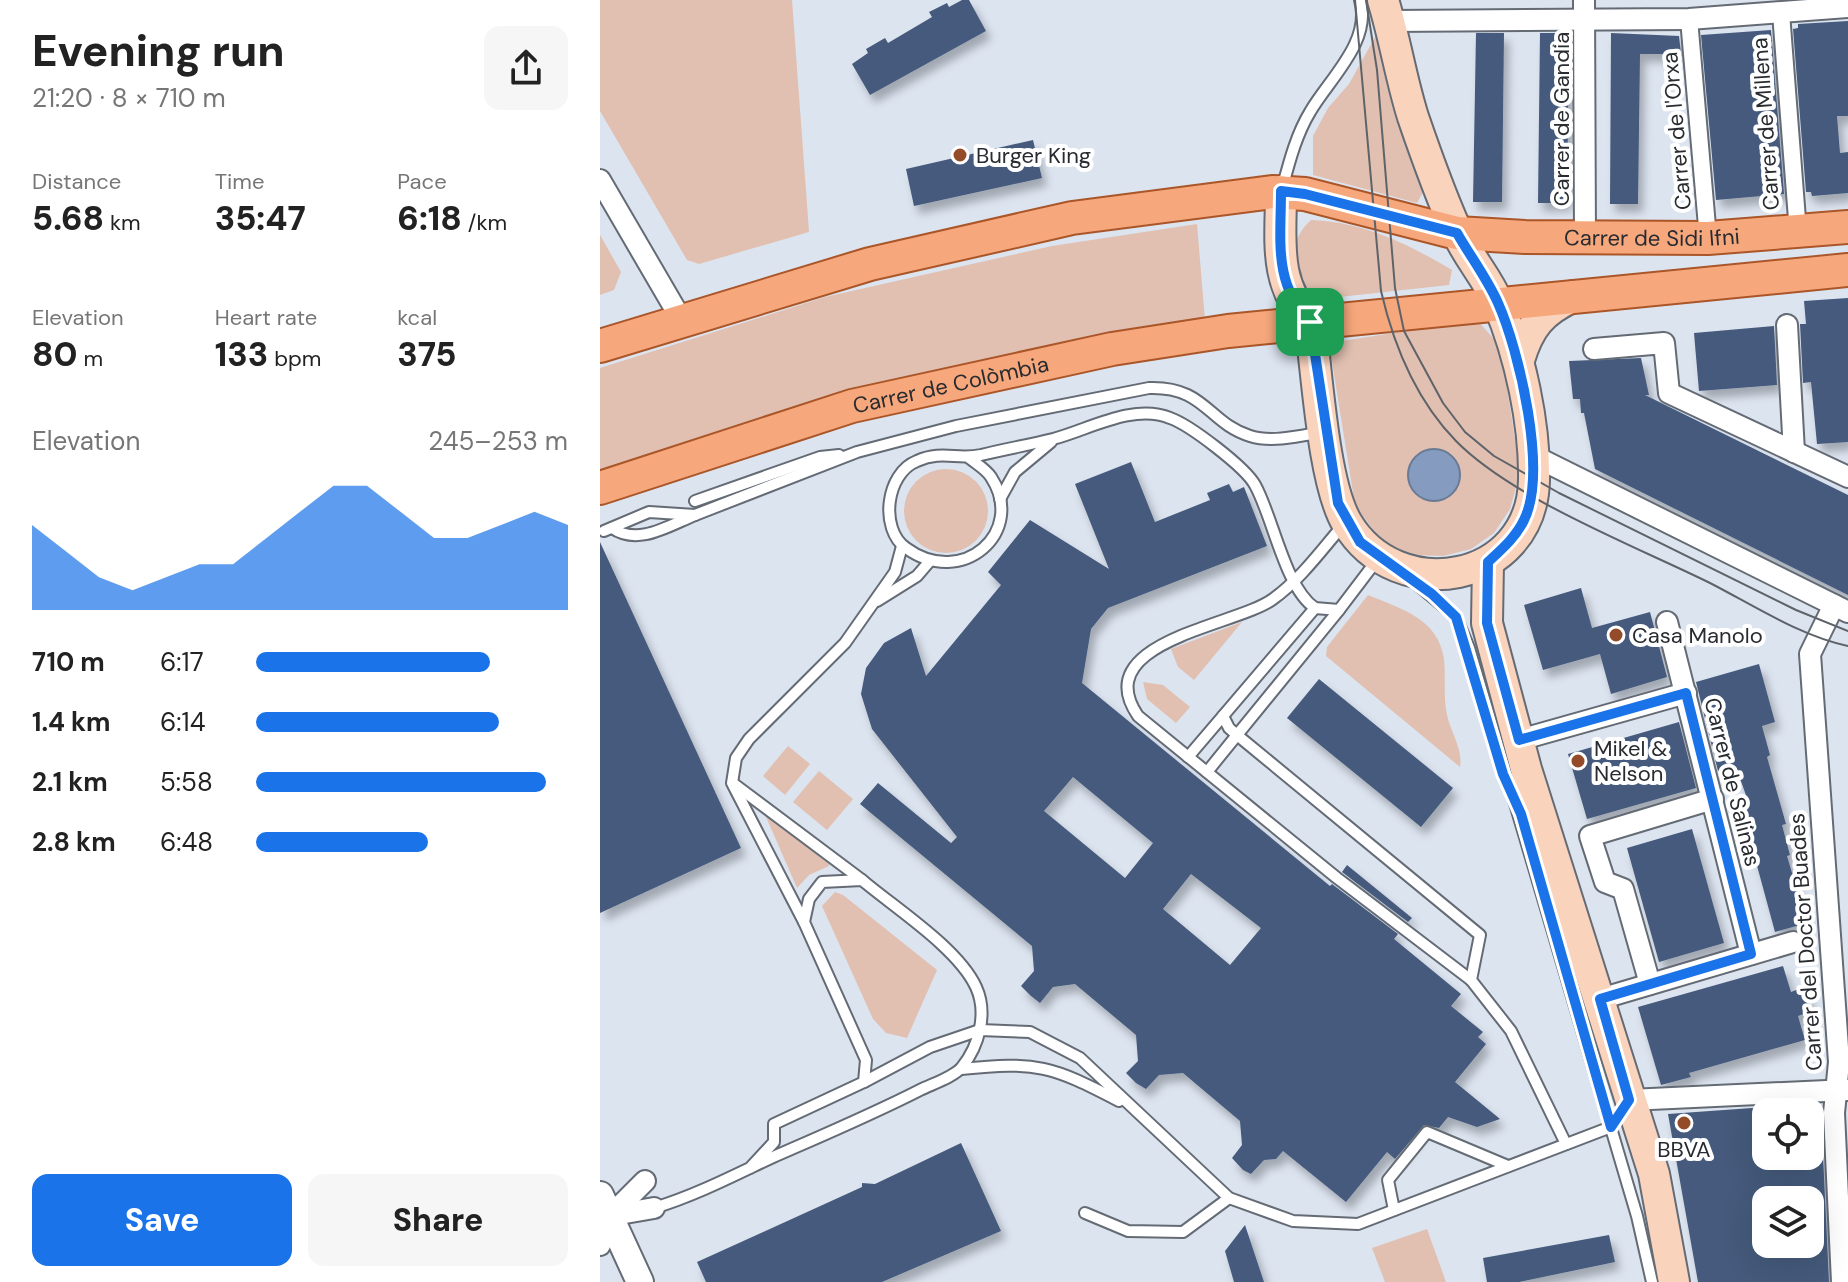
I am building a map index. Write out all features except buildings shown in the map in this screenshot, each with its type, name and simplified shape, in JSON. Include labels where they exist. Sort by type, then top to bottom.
[{"type":"main road","points":[[600,346],[832,274],[1072,218],[1281,191],[1280,251],[1284,283],[1293,304],[1310,322],[1333,483],[1346,521],[1360,542],[1378,558],[1405,568],[1451,576],[1471,572],[1509,543],[1524,520],[1533,493],[1532,455],[1519,360],[1498,302],[1457,233],[1413,116],[1387,11]]},
{"type":"main road","name":"Carrer de Sidi Ifni","points":[[1281,191],[1305,194],[1457,233],[1585,238],[1708,238],[1848,227]]},
{"type":"main road","name":"Carrer de Sidi Ifni","points":[[1498,302],[1848,270]]},
{"type":"main road","points":[[1519,360],[1527,335],[1538,317],[1578,294]]},
{"type":"main road","points":[[1310,322],[1498,302]]},
{"type":"main road","name":"Carrer de Colòmbia","points":[[600,488],[852,406],[996,372],[1199,335],[1310,322]]},
{"type":"main road","points":[[1488,562],[1487,623],[1519,740],[1654,1174],[1674,1282]]},
{"type":"street","points":[[1387,11],[1584,9],[1689,19],[1743,7],[1781,13],[1848,7]]},
{"type":"street","name":"Carrer de Gandia","points":[[1584,9],[1585,238]]},
{"type":"street","name":"Carrer de Millena","points":[[1781,13],[1798,232]]},
{"type":"street","name":"Carrer de l'Orxa","points":[[1689,19],[1708,238]]},
{"type":"street","points":[[600,180],[681,319]]},
{"type":"street","points":[[1787,325],[1794,452]]},
{"type":"street","points":[[1594,349],[1664,343],[1669,393],[1848,477]]},
{"type":"street","points":[[1532,455],[1841,608]]},
{"type":"street","name":"Carrer del Doctor Buades","points":[[1841,608],[1810,654],[1843,1091],[1834,1113],[1842,1282]]},
{"type":"street","name":"Carrer de Salinas","points":[[1667,622],[1751,954]]},
{"type":"street","points":[[1519,740],[1686,693]]},
{"type":"street","points":[[1650,984],[1623,889],[1605,882],[1590,836],[1713,799]]},
{"type":"street","points":[[1600,999],[1793,942]]},
{"type":"street","points":[[1629,1100],[1843,1091]]},
{"type":"street","points":[[603,1208],[645,1181]]},
{"type":"street","points":[[603,1208],[654,1208]]},
{"type":"street","points":[[600,1245],[603,1208]]},
{"type":"street","points":[[603,1208],[640,1282]]},
{"type":"lane","points":[[1281,191],[1291,155],[1310,112],[1339,72],[1358,35],[1363,11],[1360,0]]},
{"type":"lane","points":[[695,515],[649,512],[608,530],[625,537],[647,535],[857,452],[956,426],[1149,388],[1170,387],[1186,393],[1245,435],[1266,440],[1325,432]]},
{"type":"lane","points":[[968,457],[991,476],[1000,499],[999,521],[989,543],[977,555],[952,564],[929,562],[902,546],[888,514],[894,482],[913,462],[943,452],[968,457],[1055,438],[1130,415],[1167,416],[1194,429],[1254,482],[1283,558],[1305,601],[1315,608],[1339,610]]},
{"type":"lane","points":[[1000,499],[1015,472],[1055,438]]},
{"type":"lane","points":[[695,501],[820,457],[857,452]]},
{"type":"lane","points":[[1346,521],[1295,580],[1271,601],[1156,646],[1139,660],[1129,686],[1130,704],[1138,716],[1370,905],[1471,980],[1511,1031],[1566,1144]]},
{"type":"lane","points":[[864,1082],[866,1060],[804,922],[732,783],[736,758],[749,739],[845,643],[895,572],[902,546]]},
{"type":"lane","points":[[1207,772],[1378,558],[1432,594],[1456,617],[1503,774],[1521,814],[1652,1282]]},
{"type":"lane","points":[[872,604],[917,576],[929,562]]},
{"type":"lane","points":[[1188,757],[1315,608]]},
{"type":"lane","points":[[1223,716],[1237,735],[1480,935],[1471,980]]},
{"type":"lane","points":[[732,783],[862,880],[956,960],[976,987],[982,1012],[980,1030],[961,1069]]},
{"type":"lane","points":[[804,922],[809,899],[822,882],[862,880]]},
{"type":"lane","points":[[750,1168],[774,1142],[774,1124],[930,1047],[980,1030],[1030,1032],[1080,1058],[1229,1198],[1293,1221],[1358,1224],[1611,1127],[1629,1100]]},
{"type":"lane","points":[[654,1208],[750,1168],[961,1069],[1016,1063],[1061,1071],[1129,1107]]},
{"type":"lane","points":[[1394,1210],[1388,1180],[1427,1132],[1508,1166]]},
{"type":"lane","points":[[1085,1213],[1128,1231],[1183,1232],[1229,1198]]},
{"type":"shaded area","points":[[600,0],[792,0],[809,232],[699,264],[687,260],[600,111]]},
{"type":"shaded area","points":[[1379,30],[1424,190],[1417,203],[1313,175],[1313,136],[1328,108],[1349,84]]},
{"type":"shaded area","points":[[1311,220],[1349,225],[1402,243],[1452,270],[1449,285],[1321,299],[1304,294],[1294,255],[1298,237]]},
{"type":"shaded area","points":[[1197,224],[1205,320],[975,364],[898,382],[748,423],[600,473],[600,368],[825,297],[1052,246]]},
{"type":"shaded area","points":[[600,235],[621,272],[614,290],[600,295]]},
{"type":"shaded area","points":[[1477,320],[1501,347],[1520,473],[1510,509],[1494,533],[1471,549],[1443,556],[1412,555],[1382,542],[1355,505],[1329,343]]},
{"type":"shaded area","points":[[946,469],[969,476],[981,488],[988,511],[981,534],[969,546],[946,553],[923,546],[911,534],[904,511],[911,488],[923,476]]},
{"type":"shaded area","points":[[1368,595],[1416,617],[1426,624],[1440,645],[1444,659],[1446,708],[1458,747],[1460,767],[1326,656],[1327,647]]},
{"type":"shaded area","points":[[1242,622],[1194,680],[1178,667],[1171,649]]},
{"type":"shaded area","points":[[1143,682],[1163,685],[1190,707],[1176,723],[1147,699]]},
{"type":"shaded area","points":[[788,746],[810,764],[785,795],[763,776]]},
{"type":"shaded area","points":[[819,771],[853,799],[827,830],[793,802]]},
{"type":"shaded area","points":[[763,810],[830,865],[809,875],[797,888]]},
{"type":"shaded area","points":[[835,892],[843,895],[937,970],[907,1038],[886,1033],[873,1019],[822,906]]},
{"type":"shaded area","points":[[1427,1229],[1446,1282],[1385,1282],[1372,1248]]},
{"type":"water","points":[[1434,449],[1452,457],[1460,475],[1452,493],[1434,501],[1416,493],[1408,475],[1416,457]]},
{"type":"tram line","points":[[1355,0],[1381,291],[1408,372],[1429,408],[1456,441],[1480,462],[1542,502],[1795,627],[1848,646]]},
{"type":"tram line","points":[[1366,0],[1377,70],[1395,288],[1404,331],[1443,403],[1465,432],[1494,456],[1559,493],[1796,610],[1848,631]]},
{"type":"place","name":"Burger King","points":[[960,155]]},
{"type":"place","name":"Casa Manolo","points":[[1616,635]]},
{"type":"place","name":"Mikel & Nelson","points":[[1578,761]]},
{"type":"place","name":"BBVA","points":[[1684,1123]]},
{"type":"route","points":[[1281,191],[1305,194],[1457,233],[1498,302],[1519,360],[1532,455],[1533,493],[1524,520],[1509,543],[1488,562],[1487,623],[1519,740],[1686,693],[1751,954],[1600,999],[1629,1100],[1611,1127],[1521,814],[1503,774],[1469,648],[1456,617],[1432,594],[1378,558],[1360,542],[1338,503],[1310,322],[1293,304],[1284,283],[1280,251],[1281,191]]}]
